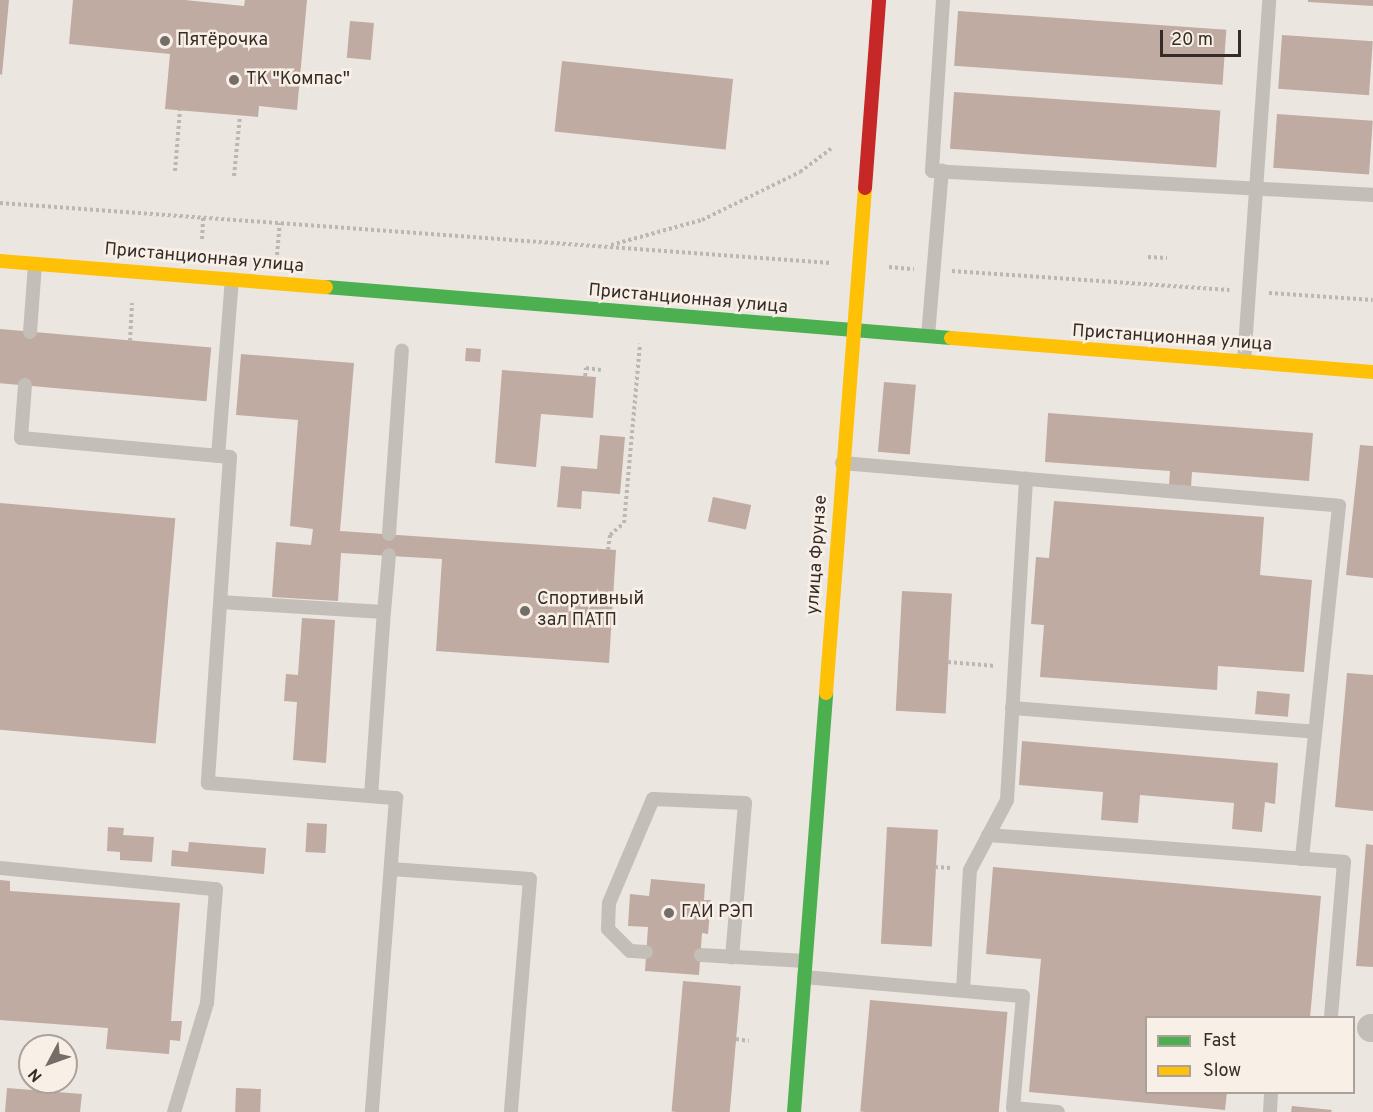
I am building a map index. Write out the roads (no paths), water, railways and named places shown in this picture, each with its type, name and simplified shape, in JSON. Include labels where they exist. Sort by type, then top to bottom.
[{"type":"main road","name":"улица Фрунзе","points":[[794,1112],[879,0]]},
{"type":"main road","name":"Пристанционная улица","points":[[0,261],[852,332],[1373,372]]},
{"type":"lane","points":[[943,0],[932,171],[1373,195]]},
{"type":"lane","points":[[1244,362],[1269,0]]},
{"type":"lane","points":[[928,338],[942,171]]},
{"type":"lane","points":[[30,332],[35,264]]},
{"type":"lane","points":[[218,456],[232,280]]},
{"type":"lane","points":[[389,534],[402,350]]},
{"type":"lane","points":[[25,385],[21,438],[230,457],[208,783],[396,798],[372,1112]]},
{"type":"lane","points":[[842,463],[1339,506],[1302,859]]},
{"type":"lane","points":[[963,990],[970,870],[1007,800],[1026,479]]},
{"type":"lane","points":[[371,796],[389,555]]},
{"type":"lane","points":[[221,602],[384,612]]},
{"type":"lane","points":[[1012,708],[1316,732]]},
{"type":"lane","points":[[646,952],[630,951],[608,929],[609,903],[653,799],[745,803],[732,957]]},
{"type":"lane","points":[[988,835],[1344,862],[1331,1016]]},
{"type":"lane","points":[[0,868],[216,889],[207,1003],[174,1112]]},
{"type":"lane","points":[[392,869],[530,879],[511,1112]]},
{"type":"lane","points":[[700,955],[805,961]]},
{"type":"lane","points":[[804,977],[1023,996],[1013,1108],[1058,1112]]},
{"type":"lane","points":[[1270,1112],[1271,1094]]},
{"type":"place","name":"Пятёрочка","points":[[165,41]]},
{"type":"place","name":"ТК \"Компас\"","points":[[234,80]]},
{"type":"place","name":"Спортивный зал ПАТП","points":[[525,611]]},
{"type":"place","name":"ГАИ РЭП","points":[[669,913]]}]
